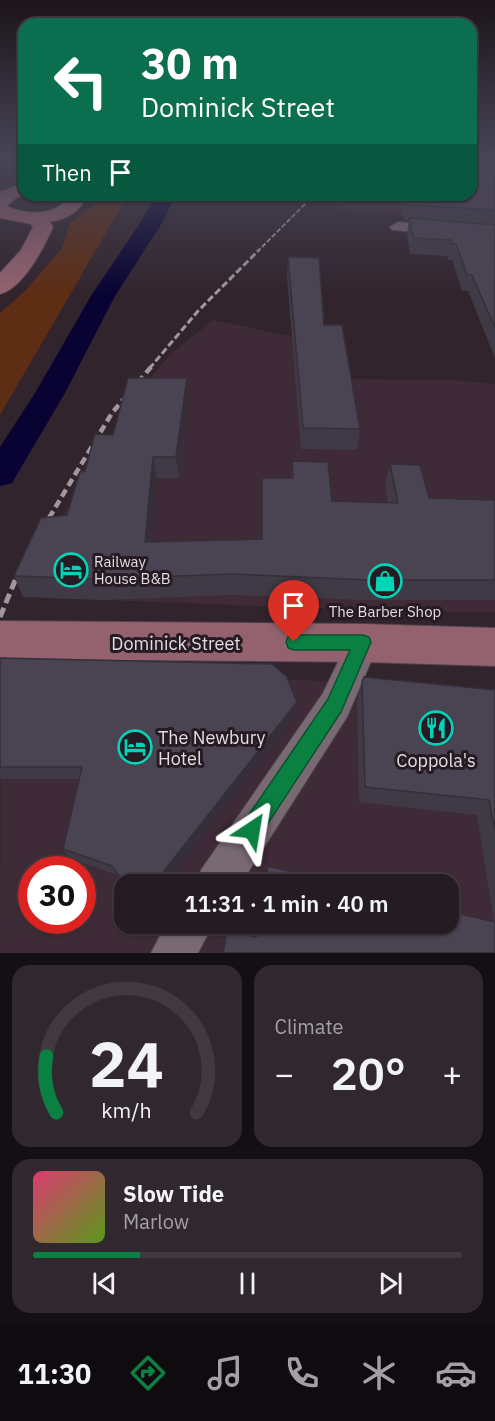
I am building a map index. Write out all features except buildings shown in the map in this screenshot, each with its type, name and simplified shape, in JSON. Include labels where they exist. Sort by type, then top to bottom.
[{"type":"street","points":[[9,203],[13,217],[37,218],[66,210],[75,203]]},
{"type":"street","points":[[0,287],[31,253],[43,227],[37,218]]},
{"type":"street","points":[[398,226],[495,233]]},
{"type":"street","name":"Dominick Street","points":[[14,641],[363,642],[495,647]]},
{"type":"street","points":[[223,874],[335,705],[363,642]]},
{"type":"street","points":[[173,953],[185,934]]},
{"type":"shaded area","points":[[94,203],[123,203],[0,415],[0,313],[25,291],[62,248],[70,223]]},
{"type":"shaded area","points":[[339,203],[478,203],[495,225],[334,210]]},
{"type":"shaded area","points":[[213,320],[339,346],[349,379],[452,380],[495,384],[495,612],[397,611],[23,597],[49,539],[127,417],[132,399],[171,354]]},
{"type":"shaded area","points":[[1,666],[390,684],[495,693],[495,953],[0,953]]},
{"type":"waterway","points":[[0,474],[50,393],[103,296],[161,203]]},
{"type":"railway","points":[[149,369],[198,311],[306,203]]},
{"type":"railway","points":[[49,518],[112,413],[151,367]]},
{"type":"railway","points":[[42,530],[50,517]]},
{"type":"railway","points":[[0,617],[22,564]]},
{"type":"place","name":"Railway House B&B","points":[[71,570]]},
{"type":"place","name":"The Barber Shop","points":[[385,581]]},
{"type":"place","name":"Coppola's","points":[[436,728]]},
{"type":"place","name":"The Newbury Hotel","points":[[135,747]]},
{"type":"route","points":[[252,830],[335,705],[363,642],[294,642]]}]
